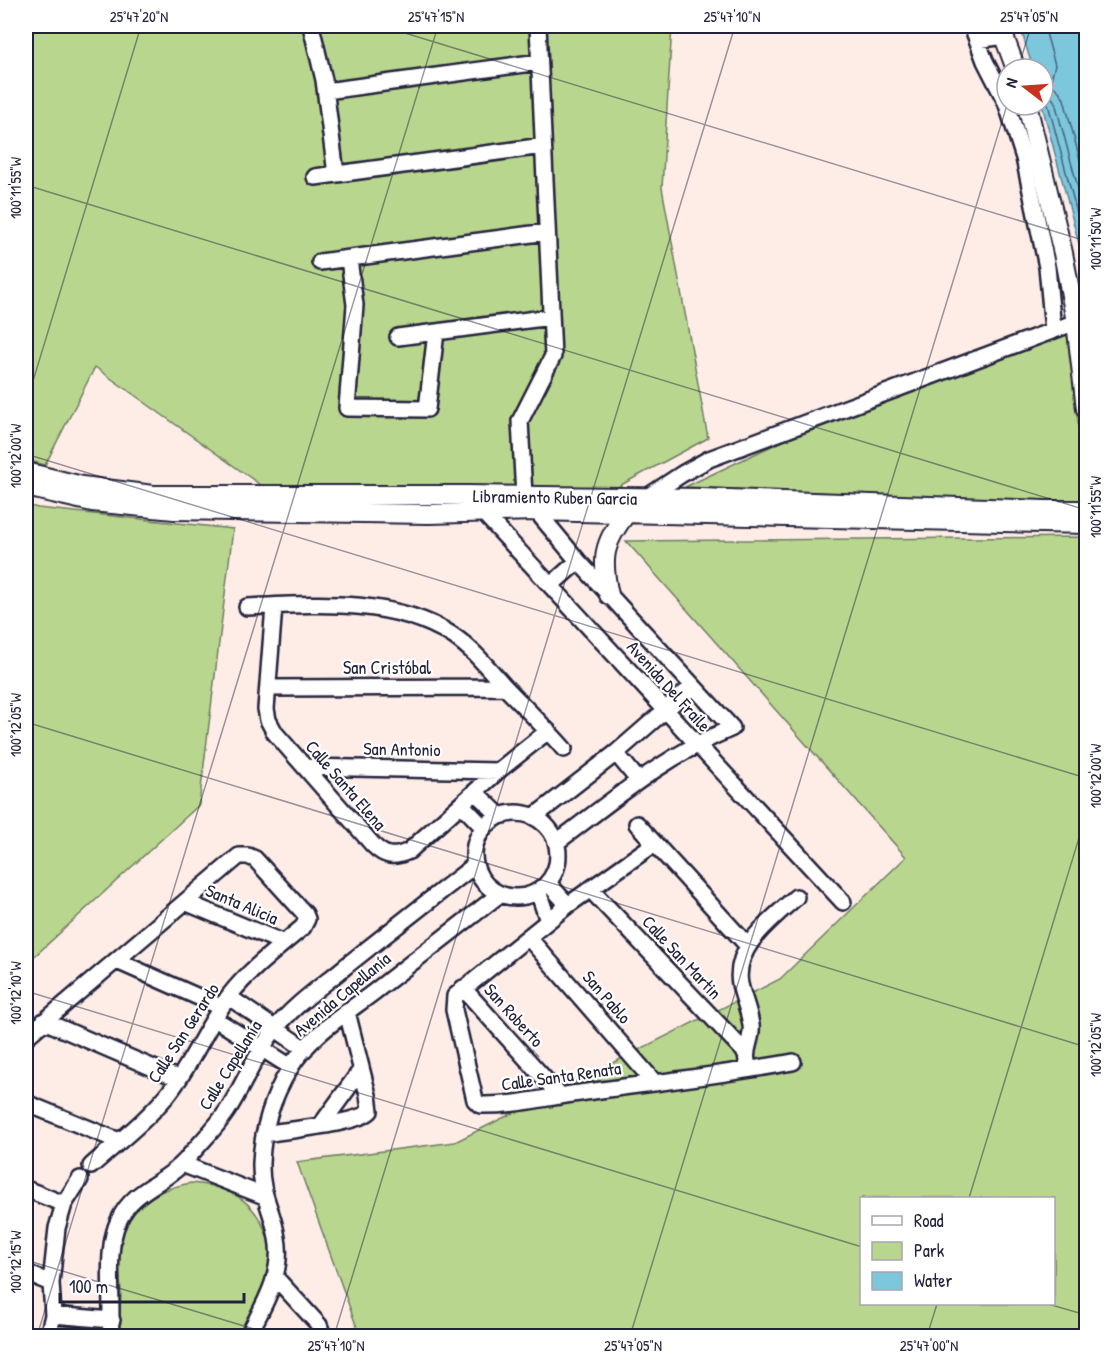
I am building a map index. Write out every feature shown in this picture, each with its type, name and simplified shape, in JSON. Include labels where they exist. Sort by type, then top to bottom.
[{"type":"street","points":[[311,26],[326,91],[336,174]]},
{"type":"street","points":[[524,496],[520,421],[553,356],[538,26]]},
{"type":"street","points":[[995,81],[974,33],[1002,31],[1012,57]]},
{"type":"street","points":[[326,91],[539,62]]},
{"type":"street","points":[[1011,117],[1024,158],[1047,267],[1053,330]]},
{"type":"street","points":[[1030,117],[1063,253],[1076,322],[1086,409]]},
{"type":"street","points":[[315,177],[543,146]]},
{"type":"street","points":[[320,262],[547,232]]},
{"type":"street","points":[[349,259],[355,305],[347,408],[427,409],[436,332]]},
{"type":"street","points":[[398,337],[551,317]]},
{"type":"street","points":[[644,499],[681,474],[709,459],[1076,322]]},
{"type":"street","name":"Libramiento Ruben Garcia","points":[[26,472],[82,486],[153,495],[701,498],[1086,510]]},
{"type":"street","name":"Libramiento Ruben Garcia","points":[[26,487],[92,502],[164,510],[429,514],[536,511],[1086,524]]},
{"type":"street","name":"Avenida Del Fraile","points":[[468,495],[843,902]]},
{"type":"street","name":"Avenida Del Fraile","points":[[524,496],[578,561],[732,728],[696,744]]},
{"type":"street","points":[[609,595],[603,560],[611,536],[627,513]]},
{"type":"street","points":[[551,585],[578,561]]},
{"type":"street","name":"Calle Santa Elena","points":[[274,606],[266,709],[268,720],[274,733],[384,855],[392,856],[409,851],[498,771],[548,732]]},
{"type":"street","points":[[247,607],[341,606],[377,609],[408,615],[452,635],[475,653],[564,749]]},
{"type":"street","points":[[535,816],[616,753],[693,686]]},
{"type":"street","name":"San Cristóbal","points":[[269,688],[505,687]]},
{"type":"street","points":[[557,842],[638,780],[696,744]]},
{"type":"street","points":[[616,753],[638,780]]},
{"type":"street","name":"San Antonio","points":[[306,767],[498,771]]},
{"type":"street","points":[[476,793],[500,816]]},
{"type":"street","points":[[462,805],[484,828]]},
{"type":"street","points":[[524,813],[535,816],[552,832],[557,842],[559,856],[556,870],[543,887],[526,896],[513,897],[500,894],[484,882],[475,865],[474,852],[477,839],[484,828],[500,816],[524,813]]},
{"type":"street","points":[[637,824],[747,945]]},
{"type":"street","points":[[463,988],[568,905],[654,844]]},
{"type":"street","name":"Calle San Gerardo","points":[[91,1166],[147,1117],[179,1079],[222,1008],[244,978],[303,927],[307,920],[303,910],[255,859],[244,856],[234,860],[185,902]]},
{"type":"street","name":"Calle Capellanía","points":[[110,1336],[114,1232],[119,1218],[129,1203],[141,1191],[182,1164],[227,1112],[275,1029],[320,987],[475,865]]},
{"type":"street","points":[[543,887],[568,905]]},
{"type":"street","points":[[543,887],[548,921]]},
{"type":"street","name":"Calle San Martin","points":[[590,889],[745,1052]]},
{"type":"street","name":"Avenida Capellanía","points":[[248,1336],[275,1277],[279,1253],[277,1237],[264,1196],[261,1161],[264,1134],[273,1101],[291,1067],[322,1032],[500,894]]},
{"type":"street","points":[[747,1071],[745,1052],[752,1039],[752,1028],[740,982],[740,973],[747,945],[796,897]]},
{"type":"street","points":[[26,1037],[185,902]]},
{"type":"street","name":"Santa Alicia","points":[[185,902],[284,943]]},
{"type":"street","name":"San Pablo","points":[[528,937],[656,1083]]},
{"type":"street","points":[[117,961],[275,1029],[305,1049]]},
{"type":"street","name":"Calle Santa Renata","points":[[463,988],[455,996],[454,1010],[475,1100],[480,1105],[501,1106],[559,1095],[747,1071],[793,1062]]},
{"type":"street","name":"San Roberto","points":[[463,988],[559,1095]]},
{"type":"street","points":[[222,1008],[261,1050],[291,1067]]},
{"type":"street","points":[[264,1134],[341,1123],[360,1118],[370,1111],[347,1012]]},
{"type":"street","points":[[44,1021],[179,1079]]},
{"type":"street","points":[[321,1125],[361,1070]]},
{"type":"street","points":[[26,1103],[120,1141]]},
{"type":"street","points":[[182,1164],[264,1196]]},
{"type":"street","points":[[80,1179],[64,1204],[55,1243],[51,1283],[53,1314],[49,1335],[80,1336]]},
{"type":"street","points":[[26,1189],[64,1204]]},
{"type":"street","points":[[26,1273],[51,1283]]},
{"type":"street","points":[[275,1277],[318,1333]]},
{"type":"street","points":[[53,1314],[112,1320]]},
{"type":"green space","points":[[26,26],[672,26],[662,188],[708,438],[610,491],[262,486],[95,367],[45,465],[26,460]]},
{"type":"green space","points":[[1067,333],[1078,423],[1084,503],[685,487],[827,420]]},
{"type":"green space","points":[[26,505],[233,529],[199,805],[26,964]]},
{"type":"green space","points":[[1086,537],[1086,1325],[1084,1336],[360,1336],[297,1162],[455,1142],[780,979],[906,857],[626,541]]},
{"type":"green space","points":[[191,1183],[219,1188],[239,1197],[249,1206],[264,1227],[270,1252],[270,1266],[260,1301],[240,1336],[116,1336],[121,1295],[119,1249],[127,1222],[143,1203],[153,1196]]},
{"type":"water","points":[[1020,26],[1086,26],[1086,270],[1045,117],[1055,117],[1055,57],[1029,57]]}]
